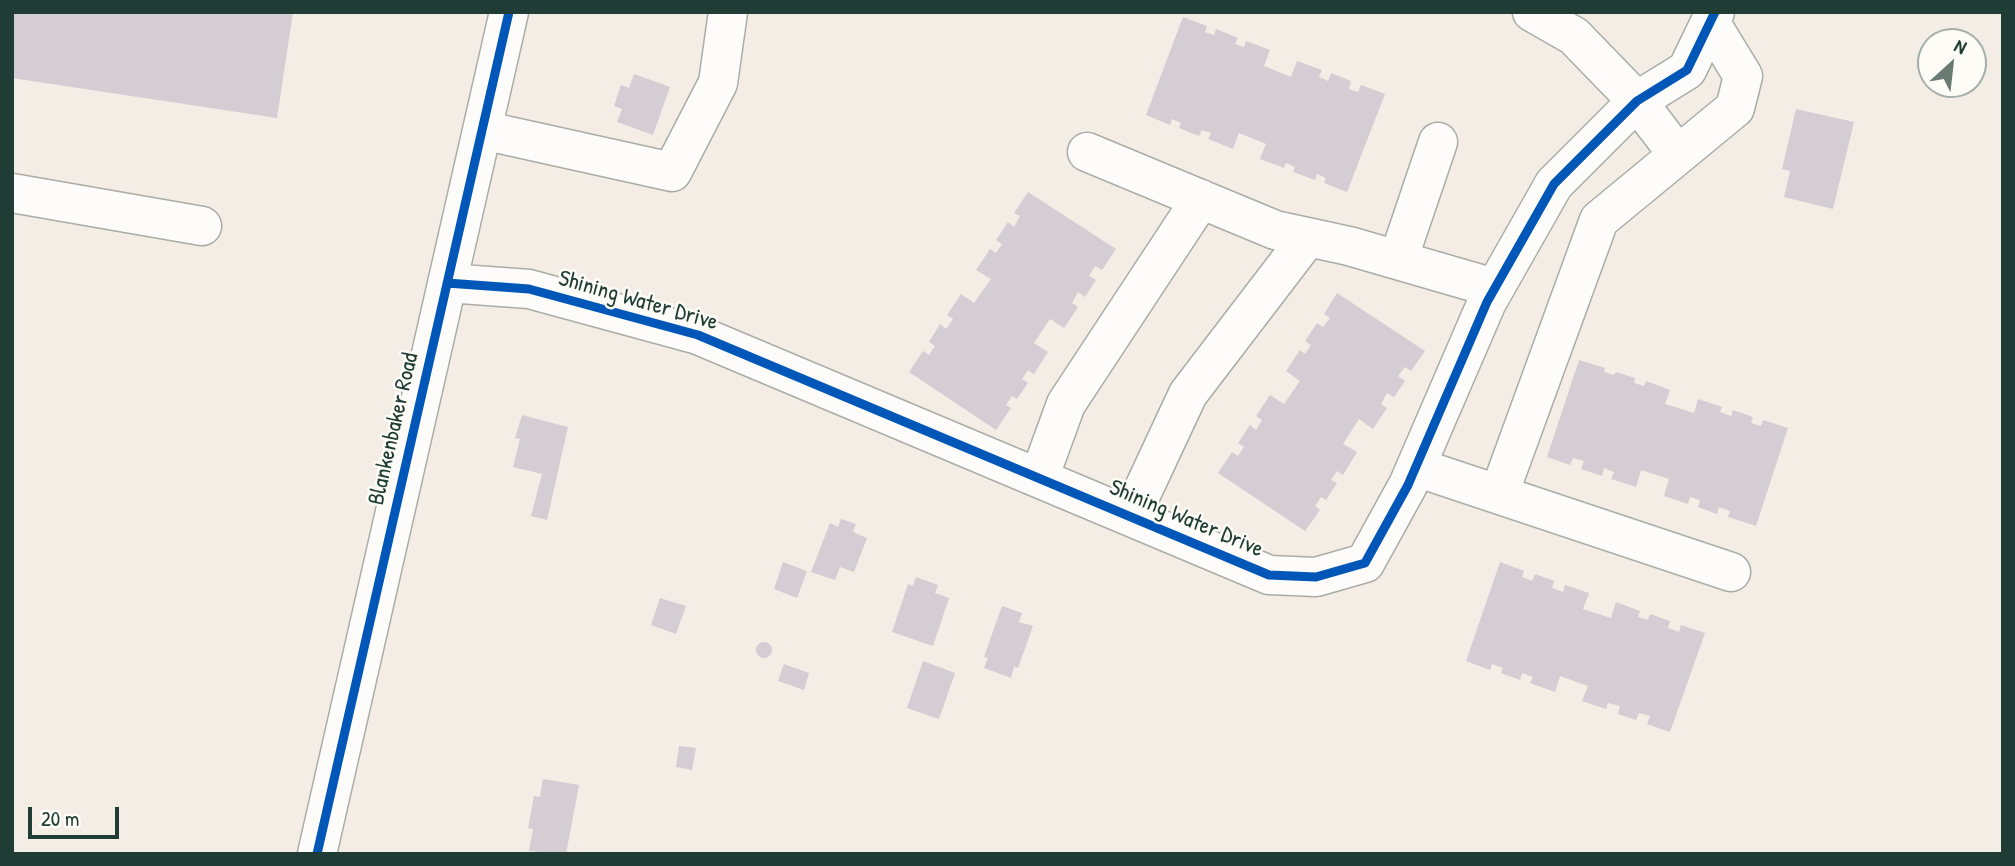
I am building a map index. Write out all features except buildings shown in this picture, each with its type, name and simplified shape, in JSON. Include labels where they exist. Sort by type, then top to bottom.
[{"type":"street","name":"Blankenbaker Road","points":[[317,854],[509,12]]},
{"type":"street","points":[[482,130],[672,172],[718,83],[728,12]]},
{"type":"street","points":[[1532,12],[1574,36],[1637,101],[1678,155]]},
{"type":"street","points":[[1499,494],[1599,220],[1735,108],[1743,76],[1712,17]]},
{"type":"street","name":"Shining Water Drive","points":[[447,283],[529,289],[698,335],[1269,575],[1317,577],[1365,563],[1416,467],[1494,288],[1553,184],[1637,101],[1687,70],[1712,17]]},
{"type":"street","points":[[1398,260],[1438,142]]},
{"type":"street","points":[[1087,152],[1275,230],[1398,260],[1494,288]]},
{"type":"street","points":[[12,193],[202,226]]},
{"type":"street","points":[[1039,478],[1066,404],[1201,199]]},
{"type":"street","points":[[1131,516],[1188,394],[1308,237]]},
{"type":"street","points":[[1416,467],[1731,572]]},
{"type":"cycle path","points":[[317,854],[509,12]]},
{"type":"cycle path","points":[[447,283],[529,289],[698,335],[1269,575],[1316,577],[1365,563],[1408,485],[1487,302],[1554,184],[1637,101],[1687,70],[1715,12]]}]
